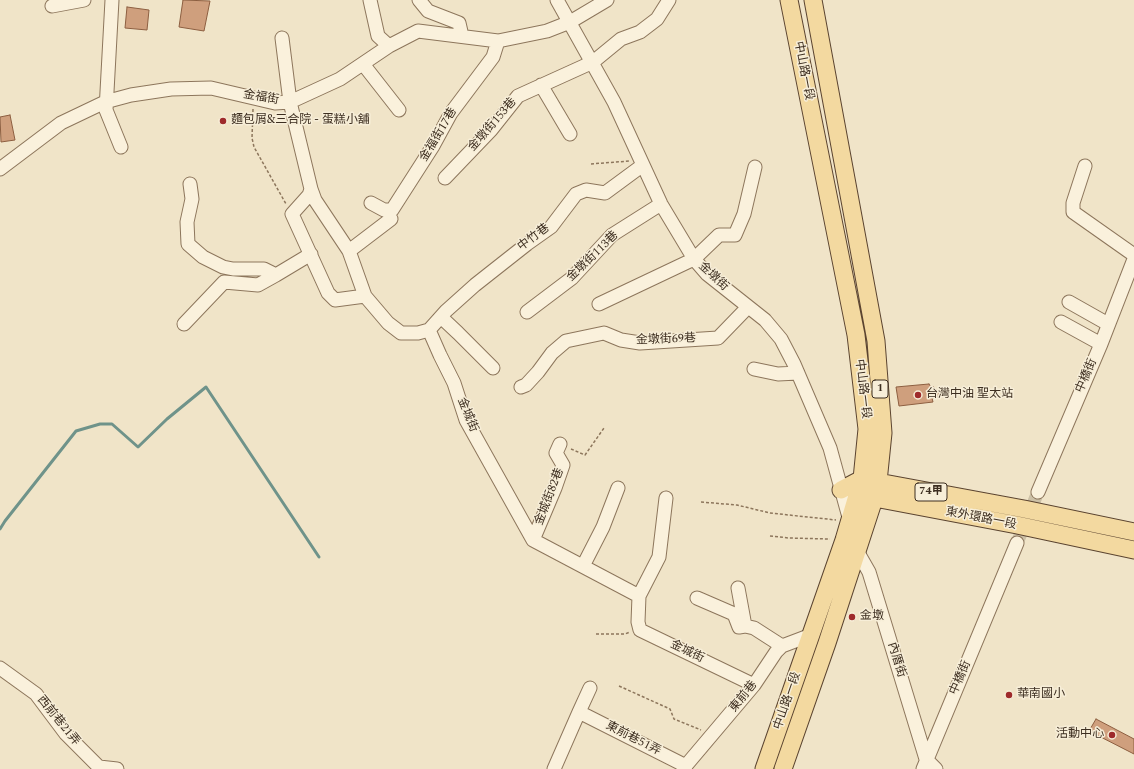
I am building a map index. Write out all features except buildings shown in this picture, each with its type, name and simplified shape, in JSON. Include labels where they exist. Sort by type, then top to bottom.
[{"type":"main road","name":"中山路一段","points":[[764,769],[850,521],[859,486],[867,429],[856,336],[789,0]]},
{"type":"main road","name":"中山路一段","points":[[783,769],[820,666],[876,490],[883,434],[876,340],[814,0]]},
{"type":"main road","points":[[841,490],[859,486]]},
{"type":"main road","name":"東外環路一段","points":[[859,486],[1017,525],[1134,550]]},
{"type":"main road","name":"東外環路一段","points":[[876,490],[1024,509],[1134,532]]},
{"type":"street","points":[[52,6],[84,0]]},
{"type":"street","points":[[112,0],[105,102],[106,110],[121,147]]},
{"type":"street","points":[[370,0],[378,36],[389,46]]},
{"type":"street","points":[[419,0],[428,11],[459,23],[462,36]]},
{"type":"street","name":"金墩街","points":[[557,0],[614,102],[661,204],[694,259],[707,274],[765,320],[781,338],[798,373],[830,448],[857,551]]},
{"type":"street","name":"金福街","points":[[0,169],[62,123],[105,102],[131,95],[178,89],[210,88],[275,103],[290,102],[340,79],[389,46],[418,31],[498,41],[547,31],[570,22],[607,0]]},
{"type":"street","name":"金墩街153巷","points":[[445,178],[491,130],[518,96],[592,62],[621,39],[640,32],[657,19],[669,0]]},
{"type":"street","points":[[282,38],[290,102],[315,200],[349,251],[365,296],[388,323],[401,333],[418,333],[430,330]]},
{"type":"street","name":"金福街17巷","points":[[371,203],[384,210],[392,210],[433,146],[451,113],[493,57],[498,41]]},
{"type":"street","points":[[362,64],[399,110]]},
{"type":"street","points":[[541,85],[570,134]]},
{"type":"street","name":"中竹巷","points":[[430,330],[446,311],[475,285],[550,227],[576,194],[586,190],[605,193],[642,162]]},
{"type":"street","points":[[1085,166],[1073,203],[1073,212],[1134,255]]},
{"type":"street","points":[[599,304],[694,259],[719,235],[735,235],[744,214],[755,167]]},
{"type":"street","points":[[190,184],[192,199],[187,222],[188,244],[203,257],[223,267],[233,269],[264,269],[276,275]]},
{"type":"street","points":[[311,189],[309,195],[292,214],[328,293],[336,300],[365,296]]},
{"type":"street","name":"金墩街113巷","points":[[526,312],[572,278],[612,235],[661,204]]},
{"type":"street","points":[[349,251],[392,218]]},
{"type":"street","points":[[184,324],[224,282],[258,284],[311,254]]},
{"type":"street","name":"中橋街","points":[[1038,492],[1101,344],[1134,259]]},
{"type":"street","points":[[1069,302],[1108,324]]},
{"type":"street","name":"金墩街69巷","points":[[521,387],[526,385],[552,353],[566,341],[604,333],[621,340],[640,343],[718,338],[748,307]]},
{"type":"street","points":[[441,318],[458,332],[493,368]]},
{"type":"street","points":[[1062,322],[1101,344]]},
{"type":"street","name":"金城街","points":[[430,330],[454,383],[466,420],[533,540]]},
{"type":"street","points":[[754,369],[778,374],[798,373]]},
{"type":"street","name":"金城街82巷","points":[[533,540],[563,465],[556,453],[560,444]]},
{"type":"street","points":[[583,566],[603,527],[618,488]]},
{"type":"street","points":[[639,626],[638,603],[659,557],[666,498]]},
{"type":"street","points":[[533,540],[640,596]]},
{"type":"street","name":"中橋街","points":[[928,766],[1017,543]]},
{"type":"street","name":"內厝街","points":[[857,551],[869,572],[928,766]]},
{"type":"street","points":[[738,588],[744,626]]},
{"type":"street","points":[[697,598],[734,614],[739,627],[744,626],[754,628],[782,646],[811,635]]},
{"type":"street","name":"金城街","points":[[639,626],[640,630],[754,685]]},
{"type":"street","name":"東前巷","points":[[684,767],[754,685],[776,652],[782,646]]},
{"type":"street","name":"西前巷21弄","points":[[0,668],[36,694],[66,734],[99,767],[117,769]]},
{"type":"street","points":[[554,769],[590,688]]},
{"type":"street","name":"東前巷51弄","points":[[579,712],[684,767]]},
{"type":"path","points":[[253,97],[252,138],[254,147],[292,214]]},
{"type":"path","points":[[591,164],[642,162]]},
{"type":"path","points":[[560,444],[585,455],[604,428]]},
{"type":"path","points":[[701,502],[737,505],[770,513],[850,521]]},
{"type":"path","points":[[770,536],[844,540]]},
{"type":"path","points":[[596,634],[625,634],[639,626]]},
{"type":"path","points":[[619,686],[670,709],[674,719],[712,734]]},
{"type":"waterway","points":[[0,529],[76,431],[100,424],[112,424],[138,447],[167,419],[206,387],[319,557]]},
{"type":"tunnel","points":[[1017,543],[1038,492]]},
{"type":"place","name":"麵包屑&三合院 - 蛋糕小舖","points":[[223,121]]},
{"type":"place","name":"台灣中油 聖太站","points":[[918,395]]},
{"type":"place","name":"金墩","points":[[852,617]]},
{"type":"place","name":"華南國小","points":[[1009,695]]},
{"type":"place","name":"活動中心","points":[[1112,735]]}]
